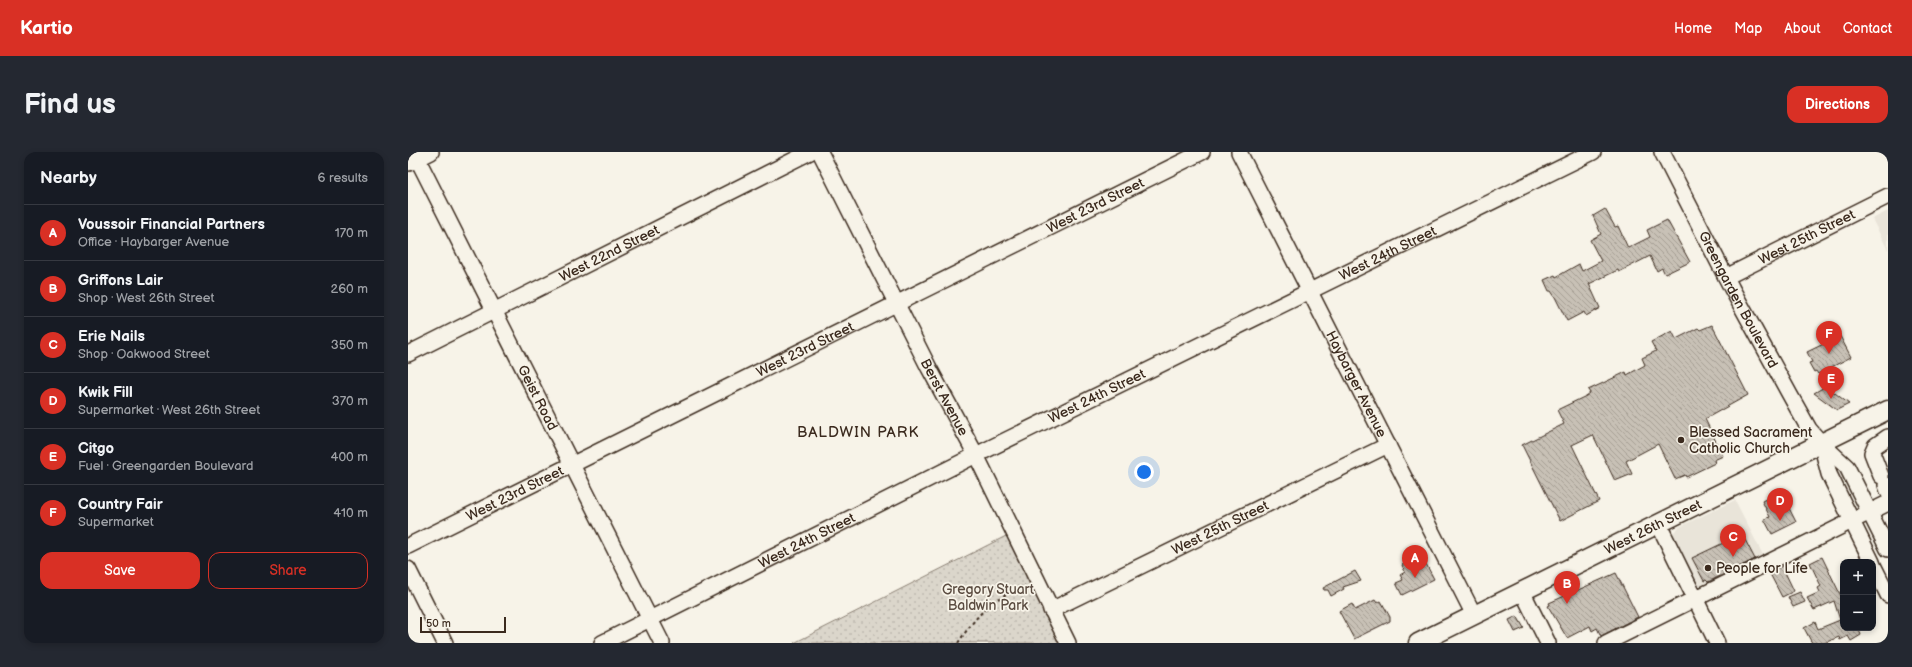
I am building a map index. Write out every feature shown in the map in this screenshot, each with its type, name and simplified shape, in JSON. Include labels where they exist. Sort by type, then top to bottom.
[{"type":"main road","name":"West 26th Street","points":[[1418,643],[1888,410]]},
{"type":"street","points":[[413,158],[431,152]]},
{"type":"street","name":"West 22nd Street","points":[[408,354],[810,152]]},
{"type":"street","name":"Berst Avenue","points":[[820,152],[896,303],[976,456],[1068,643]]},
{"type":"street","name":"West 23rd Street","points":[[408,546],[1202,152]]},
{"type":"street","name":"Haybarger Avenue","points":[[1239,152],[1474,615]]},
{"type":"street","name":"West 24th Street","points":[[602,643],[976,456],[1593,152]]},
{"type":"street","name":"Greengarden Boulevard","points":[[1662,152],[1726,277],[1809,429],[1821,443],[1847,467],[1888,549]]},
{"type":"street","name":"Geist Road","points":[[413,158],[493,311],[662,643]]},
{"type":"street","name":"West 25th Street","points":[[1726,277],[1888,196]]},
{"type":"street","points":[[1885,484],[1872,453],[1875,446],[1888,437]]},
{"type":"street","name":"Greengarden Boulevard","points":[[1821,443],[1829,474],[1870,559]]},
{"type":"street","name":"West 25th Street","points":[[1051,610],[1388,445]]},
{"type":"street","points":[[1606,643],[1888,503]]},
{"type":"street","points":[[1658,524],[1717,643]]},
{"type":"street","points":[[408,569],[445,643]]},
{"type":"street","name":"Greengarden Boulevard","points":[[1876,571],[1888,595]]},
{"type":"street","points":[[1522,591],[1548,643]]},
{"type":"path","points":[[958,643],[974,620],[992,603],[1006,594],[1037,580]]},
{"type":"shaded area","points":[[1888,211],[1888,250],[1872,219]]},
{"type":"shaded area","points":[[1735,500],[1765,559],[1700,591],[1673,538],[1674,532],[1679,527]]},
{"type":"green space","name":"Gregory Stuart Baldwin Park","points":[[1008,535],[1059,638],[1057,643],[794,643]]},
{"type":"building","points":[[1605,209],[1615,227],[1618,226],[1628,248],[1650,237],[1647,230],[1667,220],[1690,262],[1665,274],[1662,268],[1657,271],[1650,256],[1619,272],[1618,270],[1589,284],[1600,308],[1586,316],[1584,312],[1567,321],[1555,297],[1551,291],[1549,291],[1544,280],[1555,275],[1556,277],[1579,264],[1582,271],[1601,261],[1590,240],[1601,234],[1593,216]]},
{"type":"building","points":[[1712,325],[1748,395],[1705,419],[1723,456],[1714,460],[1715,463],[1686,477],[1685,475],[1675,479],[1658,444],[1626,461],[1632,474],[1615,481],[1593,435],[1572,445],[1599,501],[1560,521],[1522,445],[1564,424],[1557,410],[1586,396],[1590,393],[1588,390],[1626,372],[1627,375],[1645,365],[1642,358],[1656,351],[1651,342],[1672,331],[1676,339],[1698,328],[1700,330]]},
{"type":"building","points":[[1840,336],[1851,357],[1818,374],[1816,371],[1814,372],[1809,363],[1812,362],[1807,352]]},
{"type":"building","points":[[1826,386],[1849,404],[1837,410],[1814,393]]},
{"type":"building","points":[[1785,489],[1791,500],[1786,502],[1796,522],[1772,534],[1764,519],[1770,517],[1762,501]]},
{"type":"building","points":[[1742,534],[1755,559],[1708,582],[1706,580],[1704,581],[1692,558]]},
{"type":"building","points":[[1822,557],[1840,594],[1840,620],[1834,601],[1814,610],[1807,598],[1820,592],[1818,588],[1821,586],[1810,563]]},
{"type":"building","points":[[1414,558],[1418,566],[1425,562],[1434,579],[1402,595],[1396,583],[1403,580],[1400,575],[1405,572],[1402,565]]},
{"type":"building","points":[[1782,566],[1794,591],[1782,597],[1769,572]]},
{"type":"building","points":[[1355,571],[1361,581],[1343,587],[1344,589],[1331,596],[1328,590],[1324,590],[1323,588]]},
{"type":"building","points":[[1616,573],[1638,617],[1601,636],[1597,628],[1592,631],[1590,626],[1567,638],[1548,606],[1550,605],[1549,603]]},
{"type":"building","points":[[1800,592],[1805,602],[1793,607],[1788,597]]},
{"type":"building","points":[[1375,600],[1377,603],[1381,601],[1390,617],[1390,621],[1354,639],[1339,611],[1352,604],[1355,610]]},
{"type":"building","points":[[1517,616],[1524,628],[1515,632],[1509,620]]},
{"type":"building","points":[[1840,620],[1840,631],[1859,631],[1861,635],[1851,641],[1848,636],[1840,640],[1839,637],[1824,643],[1812,643],[1804,628],[1815,622],[1818,629]]},
{"type":"place","name":"Country Fair","points":[[1829,354]]},
{"type":"place","name":"Citgo","points":[[1831,399]]},
{"type":"place","name":"Blessed Sacrament Catholic Church","points":[[1681,440]]},
{"type":"place","name":"Kwik Fill","points":[[1780,521]]},
{"type":"place","name":"Erie Nails","points":[[1733,557]]},
{"type":"place","name":"People for Life","points":[[1708,568]]},
{"type":"place","name":"Voussoir Financial Partners","points":[[1415,578]]},
{"type":"place","name":"Griffons Lair","points":[[1567,604]]},
{"type":"district","name":"BALDWIN PARK","points":[[858,432]]}]
